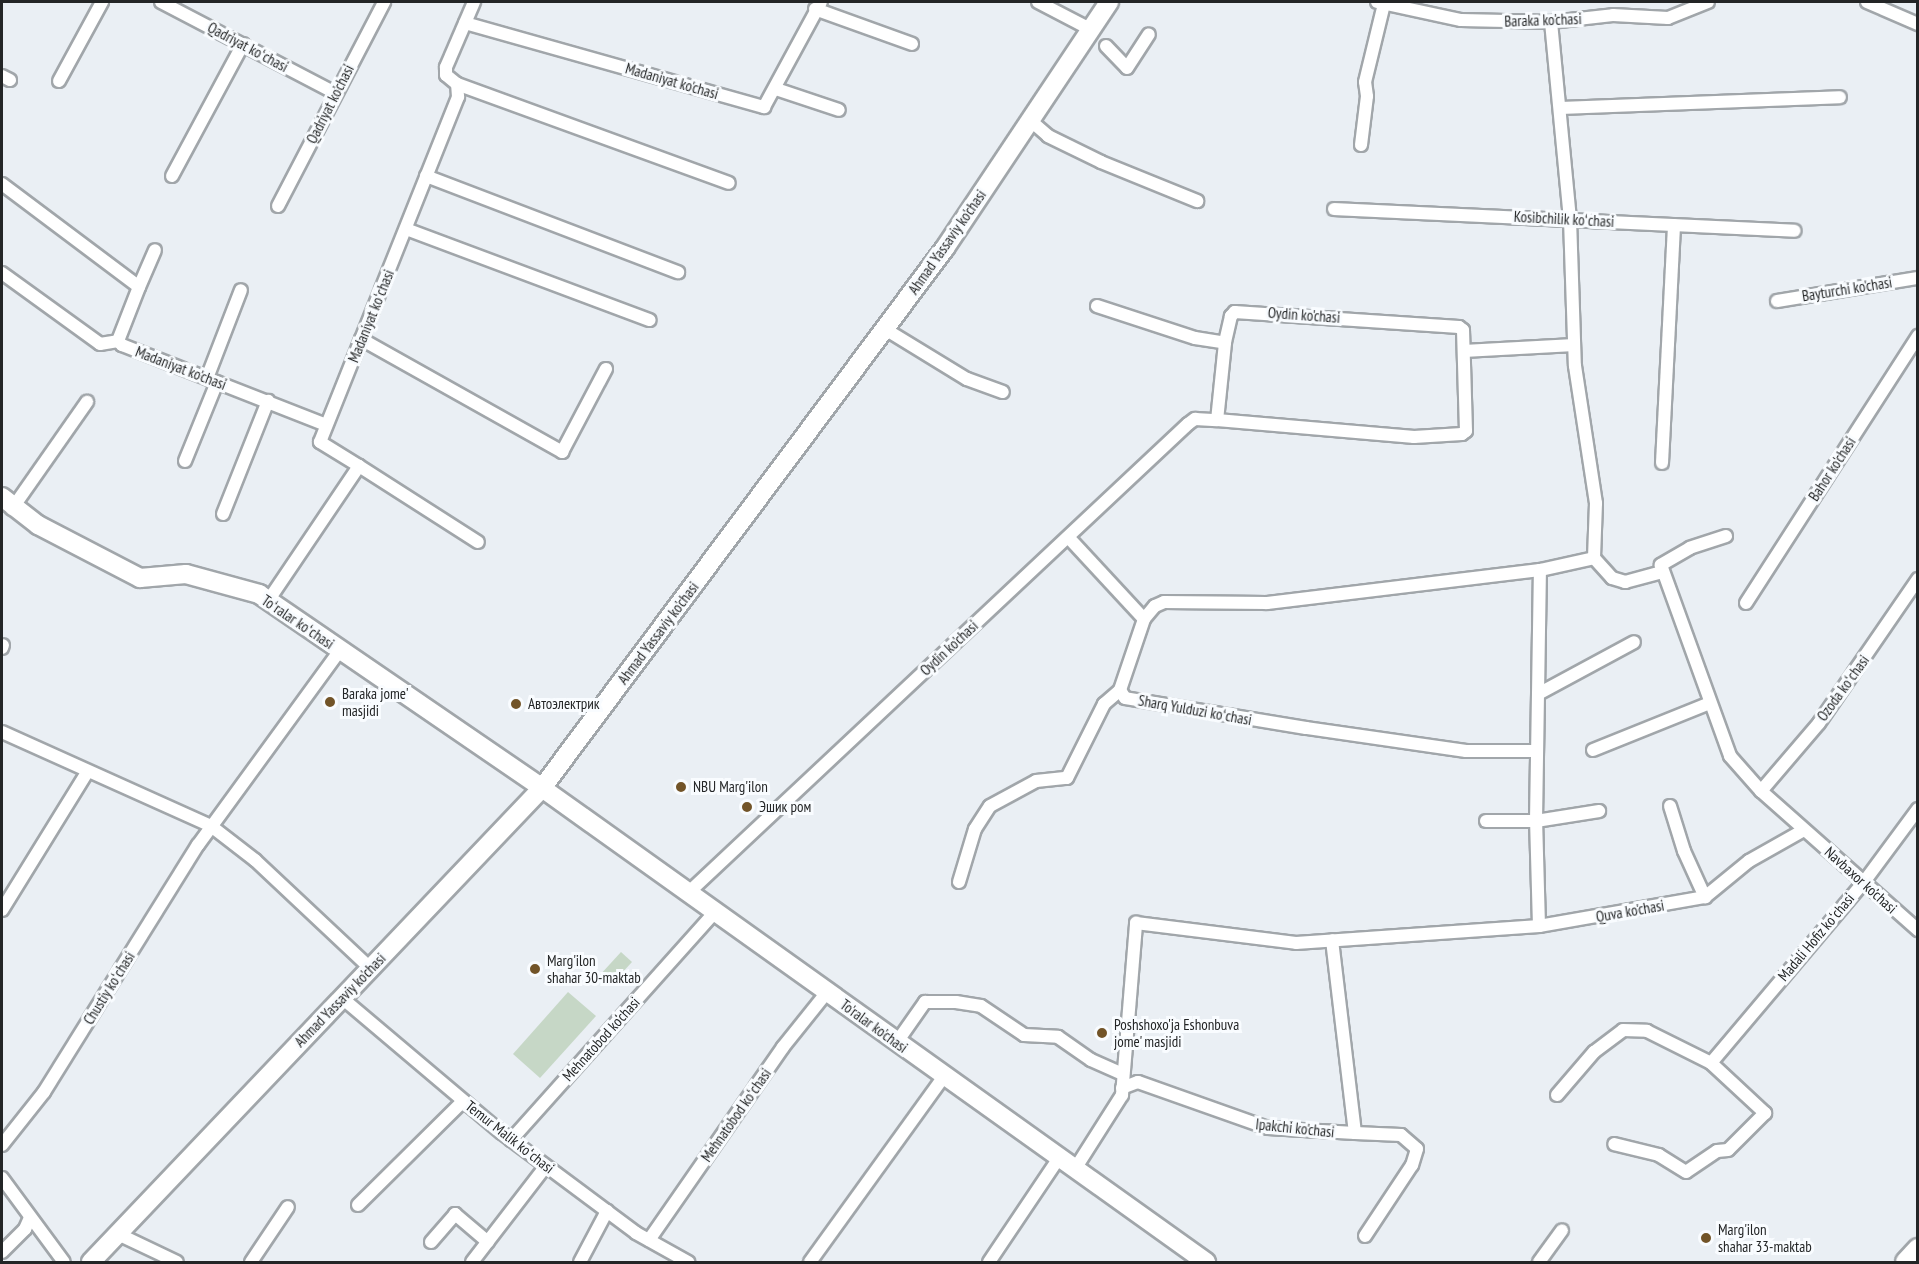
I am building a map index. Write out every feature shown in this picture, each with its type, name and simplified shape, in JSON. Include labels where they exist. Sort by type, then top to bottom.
[{"type":"main road","name":"Ahmad Yassaviy ko'chasi","points":[[91,1263],[542,788],[885,329],[1031,121],[1109,2]]},
{"type":"main road","name":"Toʻralar koʻchasi","points":[[7,503],[140,578],[186,574],[259,594],[542,788]]},
{"type":"main road","name":"To'ralar ko'chasi","points":[[542,788],[1206,1263]]},
{"type":"main road","points":[[1906,1263],[1917,1249]]},
{"type":"street","points":[[59,81],[102,2]]},
{"type":"street","name":"Qadriyat koʻchasi","points":[[161,2],[335,93]]},
{"type":"street","name":"Qadriyat ko'chasi","points":[[278,206],[384,2]]},
{"type":"street","name":"Madaniyat koʻchasi","points":[[326,425],[458,97],[457,84],[446,75],[446,68],[474,2]]},
{"type":"street","points":[[1038,2],[1092,30]]},
{"type":"street","name":"Baraka ko'chasi","points":[[1380,3],[1461,20],[1551,22],[1613,15],[1668,18],[1708,2]]},
{"type":"street","points":[[1867,2],[1917,24]]},
{"type":"street","points":[[1361,145],[1367,96],[1365,82],[1380,3]]},
{"type":"street","points":[[818,5],[912,44]]},
{"type":"street","name":"Madaniyat ko'chasi","points":[[465,23],[764,107],[776,89],[818,5]]},
{"type":"street","points":[[1551,22],[1570,219],[1573,345],[1596,503],[1594,558],[1612,578],[1624,582],[1662,572]]},
{"type":"street","points":[[1106,46],[1127,68],[1149,34]]},
{"type":"street","points":[[172,176],[243,44]]},
{"type":"street","points":[[457,84],[729,183]]},
{"type":"street","points":[[776,89],[839,110]]},
{"type":"street","points":[[1560,108],[1840,97]]},
{"type":"street","points":[[1031,121],[1048,136],[1101,162],[1197,201]]},
{"type":"street","points":[[426,176],[678,272]]},
{"type":"street","points":[[2,184],[139,287]]},
{"type":"street","name":"Kosibchilik koʻchasi","points":[[1334,209],[1794,231]]},
{"type":"street","points":[[1662,463],[1674,225]]},
{"type":"street","points":[[406,229],[650,320]]},
{"type":"street","name":"Madaniyat ko'chasi","points":[[155,250],[118,341],[326,425]]},
{"type":"street","points":[[2,273],[100,344],[118,341]]},
{"type":"street","name":"Bayturchi ko'chasi","points":[[1777,301],[1917,278]]},
{"type":"street","points":[[185,461],[241,290]]},
{"type":"street","points":[[1097,306],[1195,338],[1225,343]]},
{"type":"street","name":"Oydin ko'chasi","points":[[688,893],[1188,424],[1195,419],[1414,437],[1462,434],[1466,431],[1463,330],[1459,327],[1240,310],[1231,316],[1225,343],[1217,420]]},
{"type":"street","points":[[885,329],[967,379],[1003,392]]},
{"type":"street","name":"Bahor ko'chasi","points":[[1746,603],[1917,336]]},
{"type":"street","points":[[361,339],[562,452],[606,369]]},
{"type":"street","points":[[1465,351],[1573,345]]},
{"type":"street","points":[[224,514],[268,401]]},
{"type":"street","points":[[7,503],[87,402]]},
{"type":"street","points":[[326,425],[321,442],[478,542]]},
{"type":"street","points":[[268,601],[359,466]]},
{"type":"street","points":[[1726,536],[1662,563],[1662,572],[1730,756],[1761,791],[1804,830]]},
{"type":"street","points":[[1069,538],[1144,619],[1155,606],[1164,602],[1267,603],[1540,570],[1594,558]]},
{"type":"street","points":[[1539,926],[1536,821],[1540,570]]},
{"type":"street","name":"Ozoda koʻchasi","points":[[1761,791],[1819,723],[1917,579]]},
{"type":"street","name":"Sharq Yulduzi koʻchasi","points":[[1144,619],[1120,690],[1125,698],[1306,728],[1466,751],[1537,751]]},
{"type":"street","points":[[1538,694],[1634,642]]},
{"type":"street","name":"Chustiy koʻchasi","points":[[2,1145],[62,1065],[211,826],[340,650]]},
{"type":"street","points":[[959,882],[975,829],[990,806],[1036,782],[1067,778],[1104,704],[1120,690]]},
{"type":"street","points":[[1593,750],[1710,703]]},
{"type":"street","points":[[2,732],[211,826],[255,861],[370,968]]},
{"type":"street","points":[[2,910],[88,771]]},
{"type":"street","points":[[1670,806],[1684,851],[1705,897]]},
{"type":"street","name":"Madali Hofiz koʻchasi","points":[[1711,1063],[1864,882],[1917,809]]},
{"type":"street","points":[[1486,821],[1536,821],[1599,811]]},
{"type":"street","name":"Navbaxor ko’chasi","points":[[1804,830],[1917,930]]},
{"type":"street","name":"Quva ko'chasi","points":[[1122,1074],[1137,922],[1296,943],[1539,926],[1705,897],[1749,861],[1804,830]]},
{"type":"street","name":"Mehnatobod ko‘chasi","points":[[511,1140],[715,912]]},
{"type":"street","name":"Ipakchi ko'chasi","points":[[1122,1088],[1138,1082],[1268,1128],[1355,1133],[1332,940]]},
{"type":"street","name":"Mehnatobod koʻchasi","points":[[649,1240],[770,1066],[827,992]]},
{"type":"street","name":"Temur Malik koʻchasi","points":[[342,998],[511,1140],[607,1211],[688,1263]]},
{"type":"street","points":[[897,1042],[924,1002],[956,1002],[981,1006],[1024,1035],[1058,1037],[1091,1060],[1122,1074],[1119,1103],[1075,1169]]},
{"type":"street","points":[[1557,1095],[1594,1053],[1623,1030],[1647,1031],[1662,1036],[1711,1063],[1765,1113],[1728,1150],[1716,1152],[1682,1173],[1659,1155],[1614,1144]]},
{"type":"street","points":[[810,1263],[944,1076]]},
{"type":"street","points":[[358,1205],[463,1101]]},
{"type":"street","points":[[1355,1133],[1401,1135],[1417,1149],[1412,1166],[1365,1236]]},
{"type":"street","points":[[989,1263],[1059,1158]]},
{"type":"street","points":[[472,1263],[546,1166]]},
{"type":"street","points":[[2,1178],[64,1263]]},
{"type":"street","points":[[251,1263],[288,1207]]},
{"type":"street","points":[[579,1263],[607,1211]]},
{"type":"street","points":[[430,1242],[456,1214],[488,1242]]},
{"type":"street","points":[[2,1252],[25,1229],[30,1218]]},
{"type":"street","points":[[1539,1263],[1562,1230]]},
{"type":"street","points":[[118,1234],[177,1263]]},
{"type":"green space","points":[[621,952],[632,962],[610,986],[599,976]]},
{"type":"green space","points":[[568,992],[596,1016],[540,1078],[513,1054]]},
{"type":"place","name":"Baraka jome' masjidi","points":[[330,702]]},
{"type":"place","name":"Автоэлектрик","points":[[516,704]]},
{"type":"place","name":"NBU Marg'ilon","points":[[681,787]]},
{"type":"place","name":"Эшик ром","points":[[747,807]]},
{"type":"place","name":"Marg'ilon shahar 30-maktab","points":[[535,969]]},
{"type":"place","name":"Poshshoxo'ja Eshonbuva jome' masjidi","points":[[1102,1033]]},
{"type":"place","name":"Marg'ilon shahar 33-maktab","points":[[1706,1238]]}]
